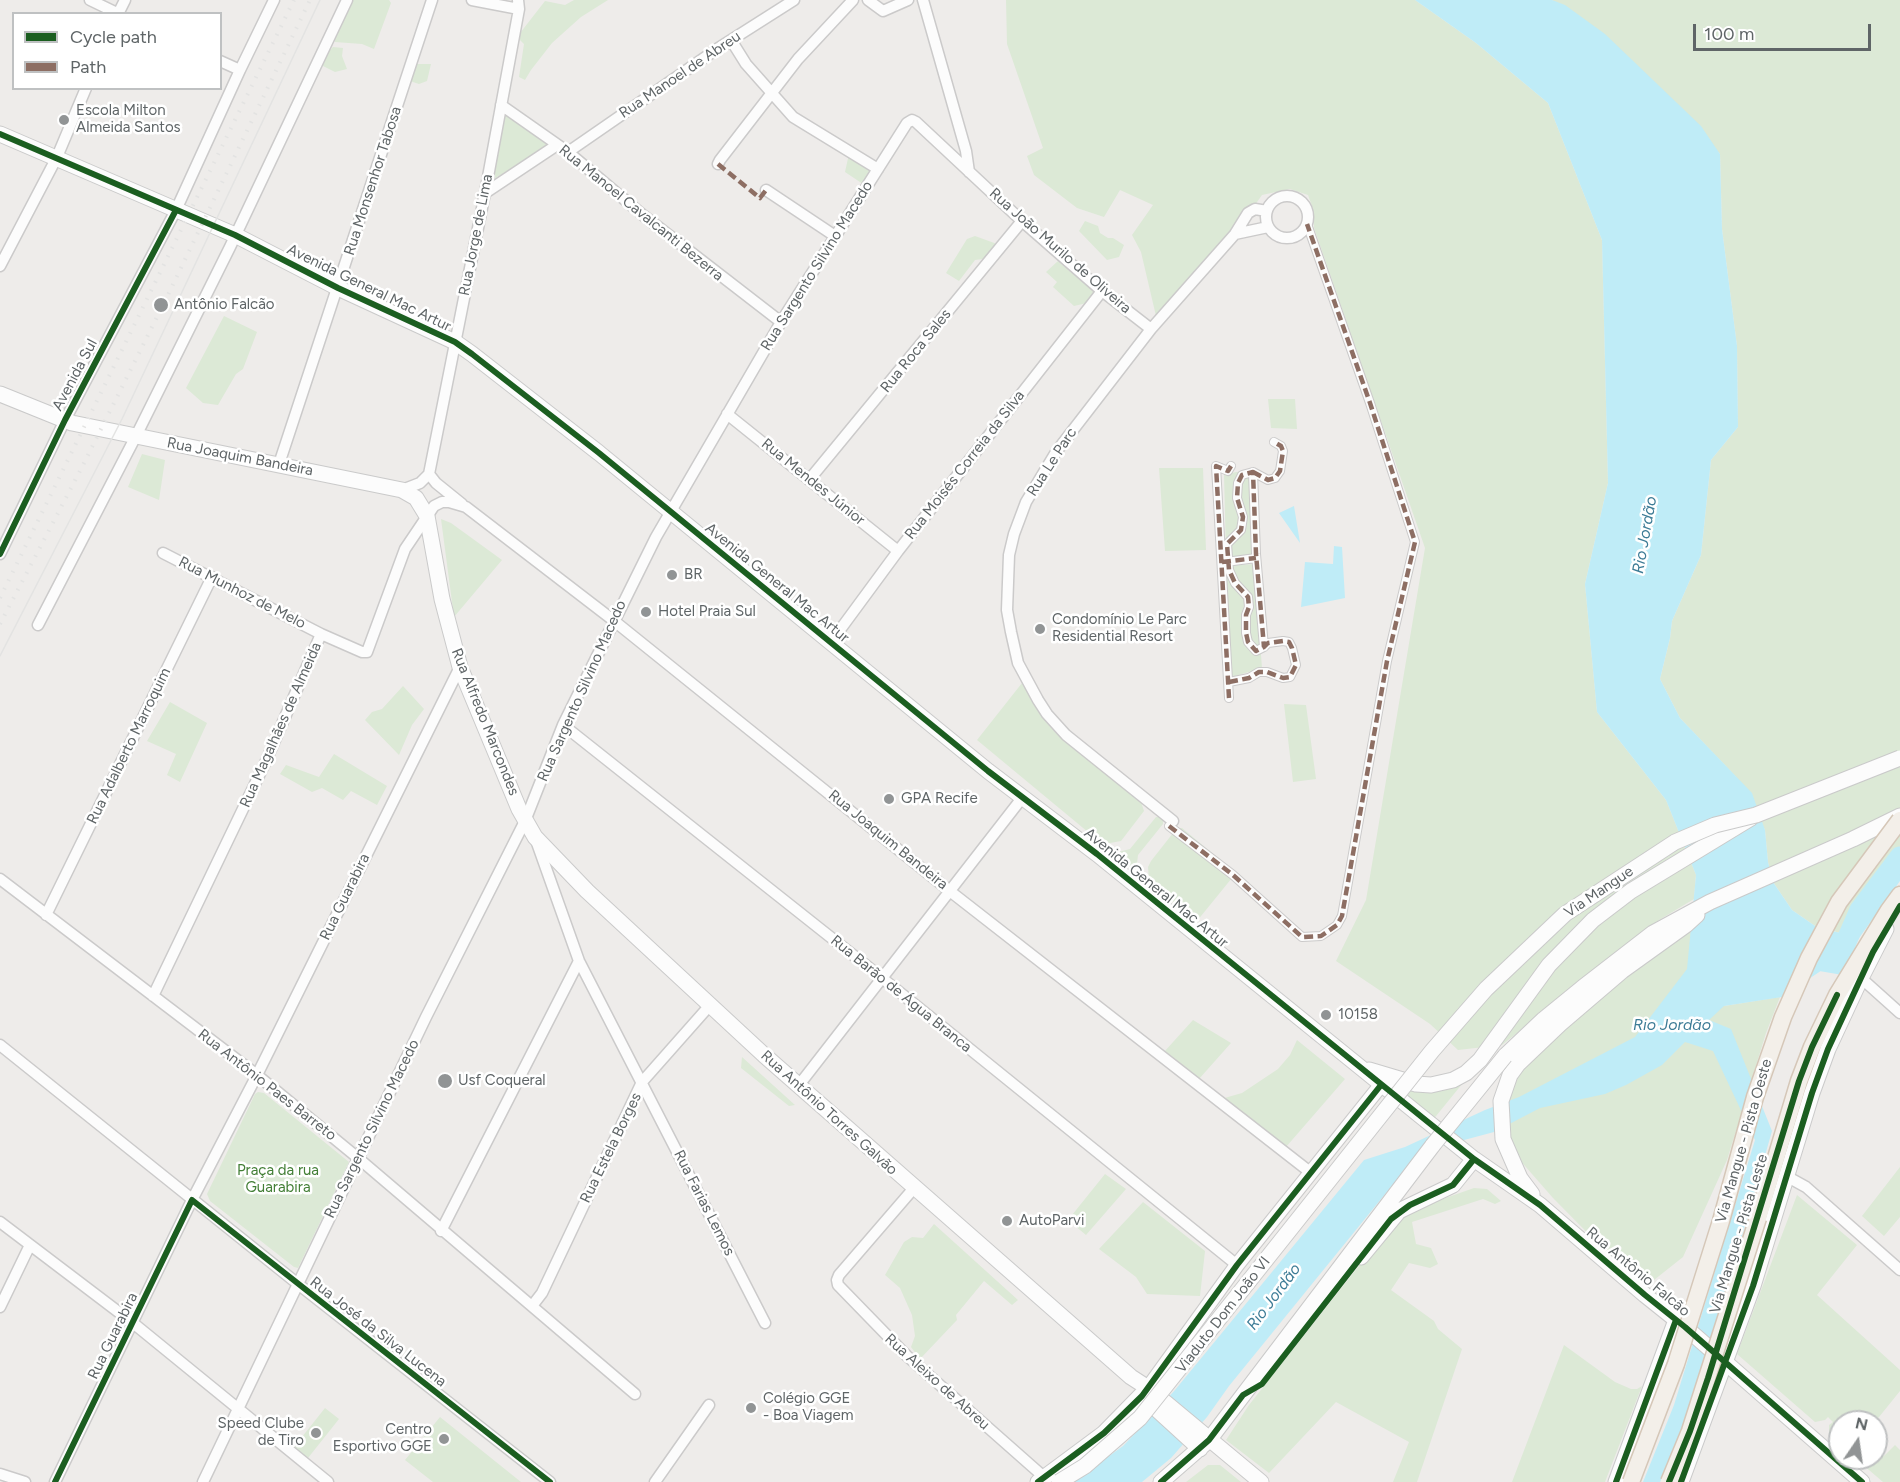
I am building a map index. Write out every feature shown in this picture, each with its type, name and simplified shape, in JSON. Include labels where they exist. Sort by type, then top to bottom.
[{"type":"main road","name":"Avenida General Mac Artur","points":[[0,134],[235,236],[338,288],[455,342],[498,373],[669,510],[1022,798],[1097,854],[1469,1155]]},
{"type":"main road","name":"Rua Joaquim Bandeira","points":[[0,394],[64,420],[402,490]]},
{"type":"main road","points":[[402,490],[416,498],[427,516]]},
{"type":"main road","name":"Rua Alfredo Marcondes","points":[[427,516],[442,599],[460,667],[525,821]]},
{"type":"main road","name":"Via Mangue","points":[[1369,1129],[1486,989],[1565,914],[1675,842],[1715,825],[1756,815],[1900,758]]},
{"type":"main road","points":[[1358,1067],[1383,1076],[1431,1085],[1453,1080],[1466,1073],[1480,1060],[1549,965],[1593,920],[1631,891],[1756,815]]},
{"type":"main road","points":[[1161,1482],[1248,1389],[1433,1145],[1505,1056],[1544,1019],[1653,933],[1710,902],[1900,816]]},
{"type":"main road","name":"Via Mangue - Pista Oeste","points":[[1631,1482],[1676,1364],[1721,1221],[1755,1097],[1783,1017],[1809,958],[1839,902],[1900,820]]},
{"type":"main road","name":"Rua Antônio Torres Galvão","points":[[525,821],[535,837],[587,891],[764,1055],[1131,1377],[1159,1405],[1200,1440],[1260,1482]]},
{"type":"main road","name":"Via Mangue - Pista Leste","points":[[1669,1482],[1708,1378],[1799,1081],[1812,1047],[1862,953],[1900,895]]},
{"type":"main road","points":[[1540,1205],[1520,1178],[1503,1139],[1501,1101],[1510,1075],[1518,1064],[1560,1024],[1622,971],[1686,925],[1710,902]]},
{"type":"main road","points":[[1681,1482],[1723,1361],[1753,1286],[1828,1049],[1861,978],[1900,906]]},
{"type":"main road","name":"Viaduto Dom João VI","points":[[1047,1480],[1085,1466],[1140,1418],[1369,1129]]},
{"type":"main road","points":[[1248,1389],[1262,1384],[1391,1219],[1410,1205],[1453,1185],[1469,1155]]},
{"type":"main road","name":"Rua Antônio Falcão","points":[[1469,1155],[1540,1205],[1862,1482]]},
{"type":"main road","points":[[1616,1482],[1681,1324]]},
{"type":"main road","points":[[1047,1480],[1104,1433],[1145,1392]]},
{"type":"street","points":[[90,0],[116,12]]},
{"type":"street","name":"Avenida Sul","points":[[0,554],[64,420],[176,210],[274,0]]},
{"type":"street","points":[[38,625],[136,436],[235,236],[347,0]]},
{"type":"street","name":"Rua Monsenhor Tabosa","points":[[279,464],[432,0]]},
{"type":"street","points":[[472,0],[518,5]]},
{"type":"street","name":"Rua Manoel de Abreu","points":[[568,152],[731,40],[794,0]]},
{"type":"street","points":[[718,164],[813,42],[853,0]]},
{"type":"street","points":[[868,0],[883,11],[908,0]]},
{"type":"street","points":[[923,0],[966,152],[969,172]]},
{"type":"street","name":"Rua Jorge de Lima","points":[[429,474],[485,193],[518,5]]},
{"type":"street","points":[[731,40],[746,64],[793,117],[828,136],[878,169]]},
{"type":"street","points":[[222,62],[240,70]]},
{"type":"street","points":[[0,267],[57,157],[85,90]]},
{"type":"street","name":"Rua Manoel Cavalcanti Bezerra","points":[[501,105],[568,152],[644,216],[781,322]]},
{"type":"street","name":"Rua João Murilo de Oliveira","points":[[912,120],[1102,291],[1151,329]]},
{"type":"street","name":"Rua Sargento Silvino Macedo","points":[[202,1482],[358,1158],[525,821],[564,725],[613,620],[669,510],[781,322],[899,135],[912,120]]},
{"type":"street","points":[[485,193],[557,145]]},
{"type":"street","points":[[766,189],[835,236]]},
{"type":"street","name":"Rua Le Parc","points":[[1171,824],[1066,735],[1047,714],[1018,663],[1007,610],[1009,555],[1026,502],[1056,452],[1151,329],[1235,234],[1248,213],[1255,209],[1267,211],[1273,201],[1279,197],[1293,196],[1304,205],[1307,211],[1306,224]]},
{"type":"street","points":[[1267,211],[1266,221],[1269,227],[1273,232],[1285,237],[1298,234],[1306,224]]},
{"type":"street","name":"Rua Roca Sales","points":[[809,480],[1022,221]]},
{"type":"street","points":[[1171,824],[1233,875],[1302,937],[1321,936],[1337,925],[1342,916],[1387,661],[1415,542],[1366,392],[1306,224]]},
{"type":"street","points":[[1235,234],[1269,227]]},
{"type":"street","name":"Rua Moisés Correia da Silva","points":[[831,642],[898,551],[1102,291]]},
{"type":"street","name":"Rua Mendes Júnior","points":[[727,414],[898,551]]},
{"type":"street","points":[[1229,682],[1249,678],[1259,672],[1267,672],[1283,678],[1290,676],[1296,665],[1289,642],[1268,643],[1256,651],[1248,642],[1245,615],[1249,607],[1248,597],[1235,583],[1225,562],[1227,544],[1240,530],[1243,517],[1237,498],[1238,483],[1242,475],[1253,472],[1268,480],[1275,478],[1280,471],[1283,451],[1281,446],[1274,442]]},
{"type":"street","points":[[1229,698],[1225,562],[1216,466],[1228,471],[1231,466]]},
{"type":"street","points":[[1253,472],[1256,558],[1264,647]]},
{"type":"street","points":[[402,490],[416,485],[429,474]]},
{"type":"street","name":"Rua Joaquim Bandeira","points":[[429,474],[436,483],[466,507],[613,620],[951,891],[1310,1172]]},
{"type":"street","points":[[427,516],[434,506],[441,502],[466,507]]},
{"type":"street","name":"Rua Magalhães de Almeida","points":[[153,996],[266,761],[321,634],[362,652],[367,652],[405,549],[427,516]]},
{"type":"street","name":"Rua Munhoz de Melo","points":[[163,553],[321,634]]},
{"type":"street","points":[[1225,562],[1256,558]]},
{"type":"street","name":"Rua Adalberto Marroquim","points":[[46,915],[212,577]]},
{"type":"street","name":"Rua Guarabira","points":[[55,1482],[192,1200],[257,1075],[460,667]]},
{"type":"street","name":"Rua Barão de Água Branca","points":[[564,725],[1237,1265]]},
{"type":"street","points":[[799,1085],[1022,798]]},
{"type":"street","points":[[535,837],[579,961],[642,1082]]},
{"type":"street","name":"Rua Antônio Paes Barreto","points":[[0,879],[257,1075],[635,1394]]},
{"type":"street","points":[[441,1230],[579,961]]},
{"type":"street","points":[[1861,978],[1900,1013]]},
{"type":"street","name":"Rua Estela Borges","points":[[532,1306],[542,1293],[642,1082],[711,1004]]},
{"type":"street","name":"Rua José da Silva Lucena","points":[[0,1046],[549,1482]]},
{"type":"street","name":"Rua Farias Lemos","points":[[642,1082],[765,1323]]},
{"type":"street","points":[[1145,1392],[1237,1265],[1381,1085]]},
{"type":"street","points":[[1786,1176],[1806,1187],[1900,1270]]},
{"type":"street","name":"Rua Aleixo de Abreu","points":[[914,1188],[839,1275],[838,1285],[907,1356],[1047,1480]]},
{"type":"street","points":[[0,1222],[133,1323],[328,1482]]},
{"type":"street","points":[[0,1307],[30,1245]]},
{"type":"street","points":[[655,1482],[709,1405]]},
{"type":"street","points":[[0,1474],[25,1482]]},
{"type":"green space","points":[[349,0],[389,0],[391,3],[374,49],[362,44],[335,42],[332,36]]},
{"type":"green space","points":[[574,0],[608,0],[581,17],[552,43],[525,80],[519,77],[524,44],[517,37],[545,1],[565,5]]},
{"type":"green space","points":[[1006,0],[1415,0],[1476,43],[1548,103],[1602,240],[1608,483],[1585,584],[1597,712],[1666,800],[1696,875],[1694,899],[1659,920],[1502,1045],[1458,1050],[1430,1024],[1336,961],[1366,900],[1425,548],[1314,228],[1313,209],[1308,195],[1290,189],[1262,195],[1250,212],[1156,316],[1141,252],[1132,235],[1153,205],[1120,190],[1104,217],[1077,208],[1034,175],[1027,156],[1043,148],[1007,44]]},
{"type":"green space","points":[[1552,0],[1900,0],[1900,873],[1860,924],[1841,933],[1818,928],[1792,910],[1773,882],[1768,862],[1765,830],[1737,778],[1680,718],[1660,679],[1672,621],[1701,555],[1711,460],[1738,427],[1737,346],[1722,229],[1720,154]]},
{"type":"green space","points":[[333,47],[343,48],[342,56],[347,69],[335,72],[323,66],[323,57]]},
{"type":"green space","points":[[417,64],[431,64],[427,81],[419,84],[410,81],[412,70]]},
{"type":"green space","points":[[504,111],[552,145],[490,181]]},
{"type":"green space","points":[[849,154],[874,169],[863,184],[845,172]]},
{"type":"green space","points":[[1085,221],[1098,226],[1100,233],[1124,245],[1119,257],[1107,260],[1079,231]]},
{"type":"green space","points":[[975,236],[997,244],[983,259],[975,260],[959,281],[946,273],[967,239]]},
{"type":"green space","points":[[1058,261],[1095,293],[1091,302],[1074,306],[1053,287],[1057,282],[1046,272]]},
{"type":"green space","points":[[224,316],[257,332],[243,369],[236,374],[218,405],[203,403],[186,388]]},
{"type":"green space","points":[[1268,399],[1295,399],[1297,429],[1271,428]]},
{"type":"green space","points":[[142,454],[165,460],[159,500],[128,487]]},
{"type":"green space","points":[[1159,468],[1203,468],[1206,550],[1165,551]]},
{"type":"green space","points":[[1250,470],[1253,556],[1226,556],[1224,474]]},
{"type":"green space","points":[[441,519],[451,523],[502,560],[454,617]]},
{"type":"green space","points":[[1254,564],[1262,668],[1232,677],[1225,566]]},
{"type":"green space","points":[[1022,683],[1043,718],[1055,732],[1141,802],[1144,811],[1121,841],[1100,842],[977,740]]},
{"type":"green space","points":[[403,686],[424,709],[412,725],[399,755],[365,720],[372,712],[382,709]]},
{"type":"green space","points":[[170,702],[207,723],[180,782],[167,775],[176,754],[147,741]]},
{"type":"green space","points":[[1284,704],[1306,705],[1316,779],[1293,782]]},
{"type":"green space","points":[[334,754],[387,786],[377,805],[351,791],[343,800],[322,788],[312,792],[280,774],[286,765],[319,777]]},
{"type":"green space","points":[[1156,817],[1163,820],[1163,824],[1138,855],[1136,872],[1114,853],[1130,849]]},
{"type":"green space","points":[[1177,828],[1182,828],[1236,873],[1197,921],[1153,885],[1149,879],[1148,867],[1151,861]]},
{"type":"green space","points":[[1691,928],[1724,1006],[1780,997],[1766,1033],[1727,1160],[1683,1257],[1654,1280],[1636,1282],[1553,1198],[1518,1158],[1505,1126],[1507,1102],[1514,1078],[1578,1009]]},
{"type":"green space","points":[[1193,1020],[1231,1043],[1199,1079],[1164,1052]]},
{"type":"green space","points":[[1297,1040],[1345,1079],[1286,1147],[1221,1099],[1242,1093],[1278,1069],[1290,1055]]},
{"type":"green space","points":[[742,1057],[795,1105],[789,1106],[741,1068]]},
{"type":"green space","points":[[1467,1078],[1432,1121],[1402,1098],[1408,1089]]},
{"type":"green space","name":"Praça da rua Guarabira","points":[[258,1092],[264,1093],[349,1162],[298,1268],[210,1201],[207,1194]]},
{"type":"green space","points":[[1900,1167],[1900,1217],[1884,1236],[1862,1216]]},
{"type":"green space","points":[[1105,1174],[1126,1189],[1086,1235],[1068,1220]]},
{"type":"green space","points":[[1474,1188],[1487,1189],[1501,1201],[1495,1204],[1483,1199],[1412,1222],[1416,1244],[1431,1248],[1438,1264],[1430,1268],[1409,1263],[1391,1290],[1434,1321],[1438,1329],[1462,1349],[1417,1482],[1393,1482],[1409,1442],[1336,1402],[1269,1473],[1226,1440],[1249,1405],[1400,1214]]},
{"type":"green space","points":[[1797,1195],[1857,1245],[1817,1295],[1900,1370],[1900,1391],[1885,1410],[1828,1410],[1828,1417],[1825,1420],[1815,1422],[1737,1354]]},
{"type":"green space","points":[[1143,1202],[1205,1251],[1200,1296],[1147,1294],[1136,1277],[1099,1249]]},
{"type":"green space","points":[[934,1224],[1018,1300],[1012,1305],[984,1281],[956,1315],[957,1320],[920,1359],[911,1347],[915,1336],[912,1315],[900,1288],[885,1275],[904,1242],[912,1237],[923,1238]]},
{"type":"green space","points":[[1564,1345],[1615,1382],[1631,1389],[1642,1386],[1605,1482],[1512,1482]]},
{"type":"green space","name":"Speed Clube de Tiro","points":[[325,1408],[339,1419],[308,1458],[294,1447]]},
{"type":"green space","name":"Centro Esportivo GGE","points":[[440,1417],[521,1482],[433,1482],[405,1460]]},
{"type":"green space","points":[[1895,1445],[1900,1450],[1900,1482],[1883,1482],[1869,1470],[1888,1470],[1888,1452]]},
{"type":"green space","points":[[1208,1465],[1220,1465],[1241,1482],[1186,1482]]},
{"type":"water","name":"Rio Jordão","points":[[1415,0],[1552,0],[1565,5],[1605,34],[1701,126],[1720,154],[1722,229],[1737,346],[1738,427],[1711,460],[1701,555],[1672,621],[1660,679],[1680,718],[1752,793],[1765,830],[1768,862],[1773,882],[1792,910],[1818,928],[1841,933],[1860,924],[1900,873],[1900,881],[1849,952],[1782,997],[1724,1006],[1709,1020],[1731,1029],[1772,1131],[1712,1341],[1688,1412],[1660,1482],[1643,1482],[1674,1405],[1755,1140],[1713,1051],[1685,1042],[1662,1065],[1626,1085],[1605,1094],[1540,1108],[1494,1132],[1438,1147],[1412,1161],[1229,1386],[1207,1417],[1171,1458],[1142,1482],[1073,1482],[1123,1446],[1148,1420],[1364,1160],[1405,1147],[1519,1097],[1635,1037],[1687,969],[1696,875],[1666,800],[1597,712],[1585,584],[1608,483],[1602,240],[1548,103],[1476,43]]},
{"type":"water","points":[[1294,506],[1300,543],[1279,513]]},
{"type":"water","points":[[1334,546],[1342,547],[1345,598],[1301,607],[1305,562],[1333,564]]},
{"type":"waterway","points":[[1805,958],[1840,964],[1846,942],[1860,910],[1900,857]]},
{"type":"tram line","points":[[0,656],[122,419],[320,0]]},
{"type":"railway","points":[[0,598],[294,0]]},
{"type":"railway","points":[[0,624],[166,299],[310,0]]},
{"type":"marked path","points":[[718,164],[760,198],[766,190]]},
{"type":"marked path","points":[[1169,826],[1233,875],[1302,937],[1321,936],[1337,925],[1342,916],[1387,661],[1415,542],[1370,403],[1307,224]]},
{"type":"marked path","points":[[1253,472],[1268,480],[1275,478],[1280,471],[1283,451],[1281,446],[1274,442]]},
{"type":"marked path","points":[[1229,698],[1216,466],[1228,471],[1231,466]]},
{"type":"marked path","points":[[1229,682],[1249,678],[1259,672],[1267,672],[1283,678],[1290,677],[1296,665],[1289,642],[1268,643],[1264,647],[1256,651],[1248,642],[1246,633],[1248,597],[1235,583],[1229,570],[1227,544],[1241,530],[1243,517],[1237,498],[1238,483],[1242,475],[1253,472],[1256,554],[1264,647]]},
{"type":"marked path","points":[[1222,562],[1256,558]]},
{"type":"cycle path","points":[[0,134],[235,235],[338,288],[455,342],[472,354],[599,453],[988,771],[1097,854],[1474,1159],[1540,1205],[1685,1327],[1862,1482]]},
{"type":"cycle path","points":[[0,554],[65,420],[176,210]]},
{"type":"cycle path","points":[[1681,1482],[1753,1286],[1812,1093],[1828,1049],[1873,952],[1900,906]]},
{"type":"cycle path","points":[[1669,1482],[1708,1378],[1799,1081],[1812,1047],[1837,995]]},
{"type":"cycle path","points":[[1038,1482],[1104,1433],[1142,1396],[1237,1265],[1381,1085]]},
{"type":"cycle path","points":[[1161,1482],[1209,1440],[1243,1395],[1262,1384],[1391,1219],[1410,1205],[1453,1185],[1474,1159]]},
{"type":"cycle path","points":[[55,1482],[192,1200],[550,1482]]},
{"type":"cycle path","points":[[1616,1482],[1676,1320]]},
{"type":"place","name":"Escola Milton Almeida Santos","points":[[64,120]]},
{"type":"place","name":"Antônio Falcão","points":[[161,305]]},
{"type":"place","name":"BR","points":[[672,575]]},
{"type":"place","name":"Hotel Praia Sul","points":[[646,612]]},
{"type":"place","name":"Condomínio Le Parc Residential Resort","points":[[1040,629]]},
{"type":"place","name":"GPA Recife","points":[[889,799]]},
{"type":"place","name":"10158","points":[[1326,1015]]},
{"type":"place","name":"Usf Coqueral","points":[[445,1081]]},
{"type":"place","name":"AutoParvi","points":[[1007,1221]]},
{"type":"place","name":"Colégio GGE - Boa Viagem","points":[[751,1408]]},
{"type":"place","name":"Speed Clube de Tiro","points":[[316,1433]]},
{"type":"place","name":"Centro Esportivo GGE","points":[[444,1439]]}]
